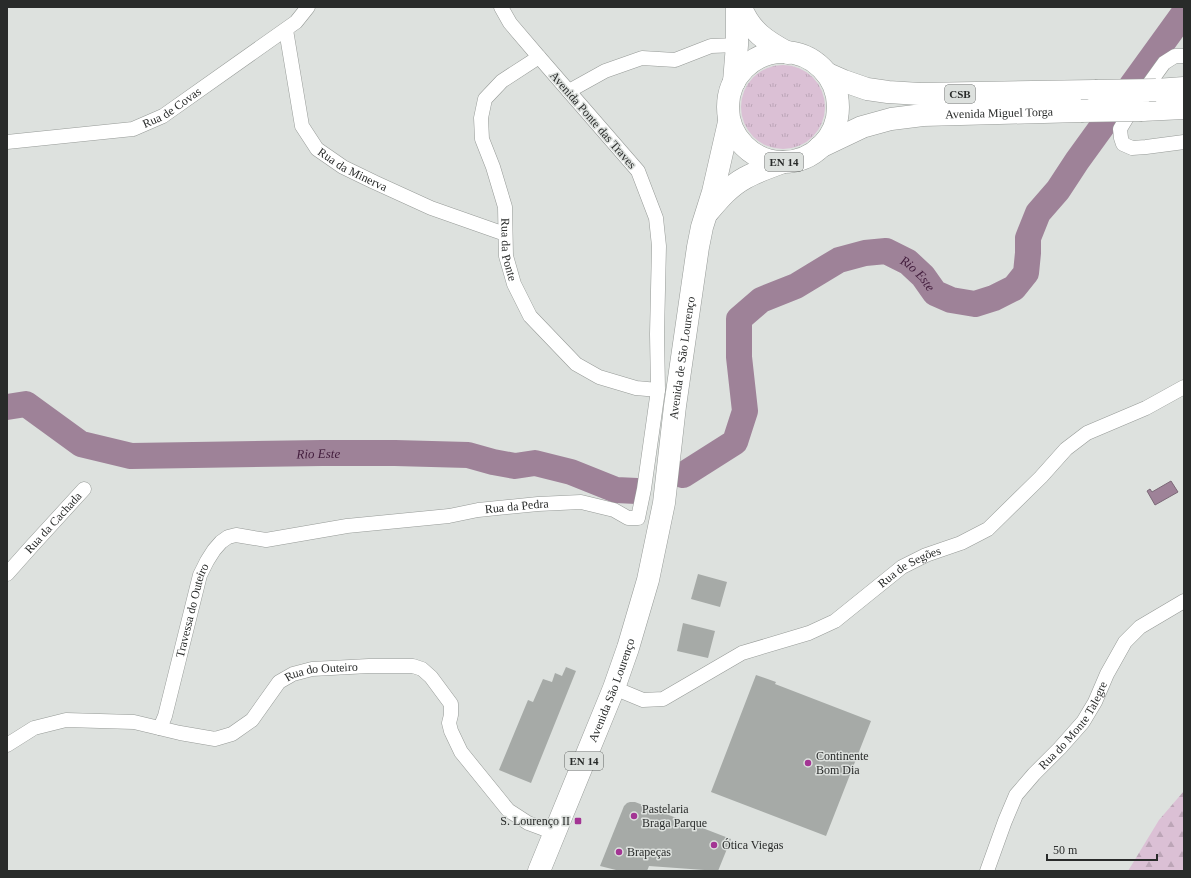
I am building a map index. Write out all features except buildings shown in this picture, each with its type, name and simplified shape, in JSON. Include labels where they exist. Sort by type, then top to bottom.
[{"type":"main road","name":"Avenida de São Lourenço","points":[[734,82],[737,45],[737,7]]},
{"type":"main road","name":"Avenida de São Lourenço","points":[[741,7],[751,26],[758,34],[788,53]]},
{"type":"main road","name":"Avenida de São Lourenço","points":[[664,502],[675,406],[698,246],[729,122],[729,97],[734,82],[747,65],[758,58],[782,52],[799,54],[815,62],[828,74],[836,89],[839,106],[836,124],[828,139],[816,152],[800,160],[783,162],[766,160],[750,152],[734,133],[729,122]]},
{"type":"main road","name":"Avenida Miguel Torga","points":[[828,74],[867,89],[888,92],[935,94],[1156,90],[1184,88]]},
{"type":"main road","name":"Avenida Miguel Torga","points":[[820,147],[862,127],[891,119],[923,115],[1184,108]]},
{"type":"main road","name":"Avenida de São Lourenço","points":[[706,214],[720,198],[746,177],[783,162]]},
{"type":"main road","name":"Avenida São Lourenço","points":[[539,871],[614,688],[628,648],[642,604],[664,502]]},
{"type":"street","name":"Rua de Covas","points":[[7,142],[133,129],[163,116],[286,30],[296,22],[308,7]]},
{"type":"street","name":"Avenida Ponte das Traves","points":[[500,7],[510,23],[638,171],[656,218],[659,246],[657,334],[658,390]]},
{"type":"street","name":"Rua da Minerva","points":[[286,30],[302,126],[317,150],[343,167],[432,208],[506,234]]},
{"type":"street","points":[[569,91],[605,71],[642,58],[675,60],[711,46],[737,45]]},
{"type":"street","points":[[1184,56],[1175,56],[1164,64],[1138,99],[1120,129],[1120,138],[1123,144],[1132,148],[1184,142]]},
{"type":"street","name":"Rua da Ponte","points":[[539,57],[502,81],[485,99],[481,118],[482,139],[493,167],[505,207],[506,256],[514,284],[530,316],[576,364],[599,377],[636,388],[658,390]]},
{"type":"street","name":"Rua de Segões","points":[[614,688],[643,700],[663,698],[742,653],[809,633],[836,621],[902,568],[926,555],[961,543],[988,530],[1041,477],[1066,449],[1087,433],[1146,408],[1184,387]]},
{"type":"street","points":[[658,390],[675,406]]},
{"type":"street","name":"Rua da Pedra","points":[[266,540],[347,526],[449,516],[478,510],[538,504],[581,502],[614,510],[628,518],[638,518],[644,489],[658,390]]},
{"type":"street","name":"Rua da Cachada","points":[[7,574],[84,489]]},
{"type":"street","name":"Travessa do Outeiro","points":[[160,728],[165,716],[200,575],[207,561],[221,542],[228,537],[243,535],[266,540]]},
{"type":"street","name":"Rua do Monte Talegre","points":[[987,871],[1004,821],[1016,795],[1083,722],[1125,642],[1140,627],[1184,601]]},
{"type":"street","name":"Rua do Outeiro","points":[[7,745],[34,728],[66,720],[134,722],[180,733],[215,739],[232,734],[252,720],[279,682],[293,674],[312,669],[369,666],[413,666],[422,669],[431,677],[451,704],[449,723],[456,744],[508,810],[528,823],[555,833]]},
{"type":"green space","points":[[783,65],[799,68],[813,77],[822,91],[825,107],[822,123],[813,137],[799,146],[783,149],[767,146],[753,137],[744,123],[741,107],[744,91],[753,77],[767,68]]},
{"type":"green space","points":[[1184,791],[1184,871],[1128,871],[1159,820]]},
{"type":"shaded area","points":[[1171,481],[1178,492],[1155,505],[1147,491],[1150,489],[1152,492]]},
{"type":"waterway","name":"Rio Este","points":[[683,475],[735,442],[745,411],[739,357],[739,319],[761,300],[796,286],[839,260],[865,253],[886,251],[908,262],[923,276],[935,293],[951,300],[975,304],[994,298],[1014,288],[1026,273],[1028,238],[1038,213],[1058,190],[1077,161],[1184,13]]},
{"type":"waterway","name":"Rio Este","points":[[7,407],[26,404],[81,444],[131,456],[322,453],[468,455],[515,466],[535,463],[571,472],[616,490],[637,491]]},
{"type":"place","name":"Continente Bom Dia","points":[[808,763]]},
{"type":"place","name":"Pastelaria Braga Parque","points":[[634,816]]},
{"type":"place","name":"S. Lourenço II","points":[[578,821]]},
{"type":"place","name":"Ótica Viegas","points":[[714,845]]},
{"type":"place","name":"Brapeças","points":[[619,852]]}]
